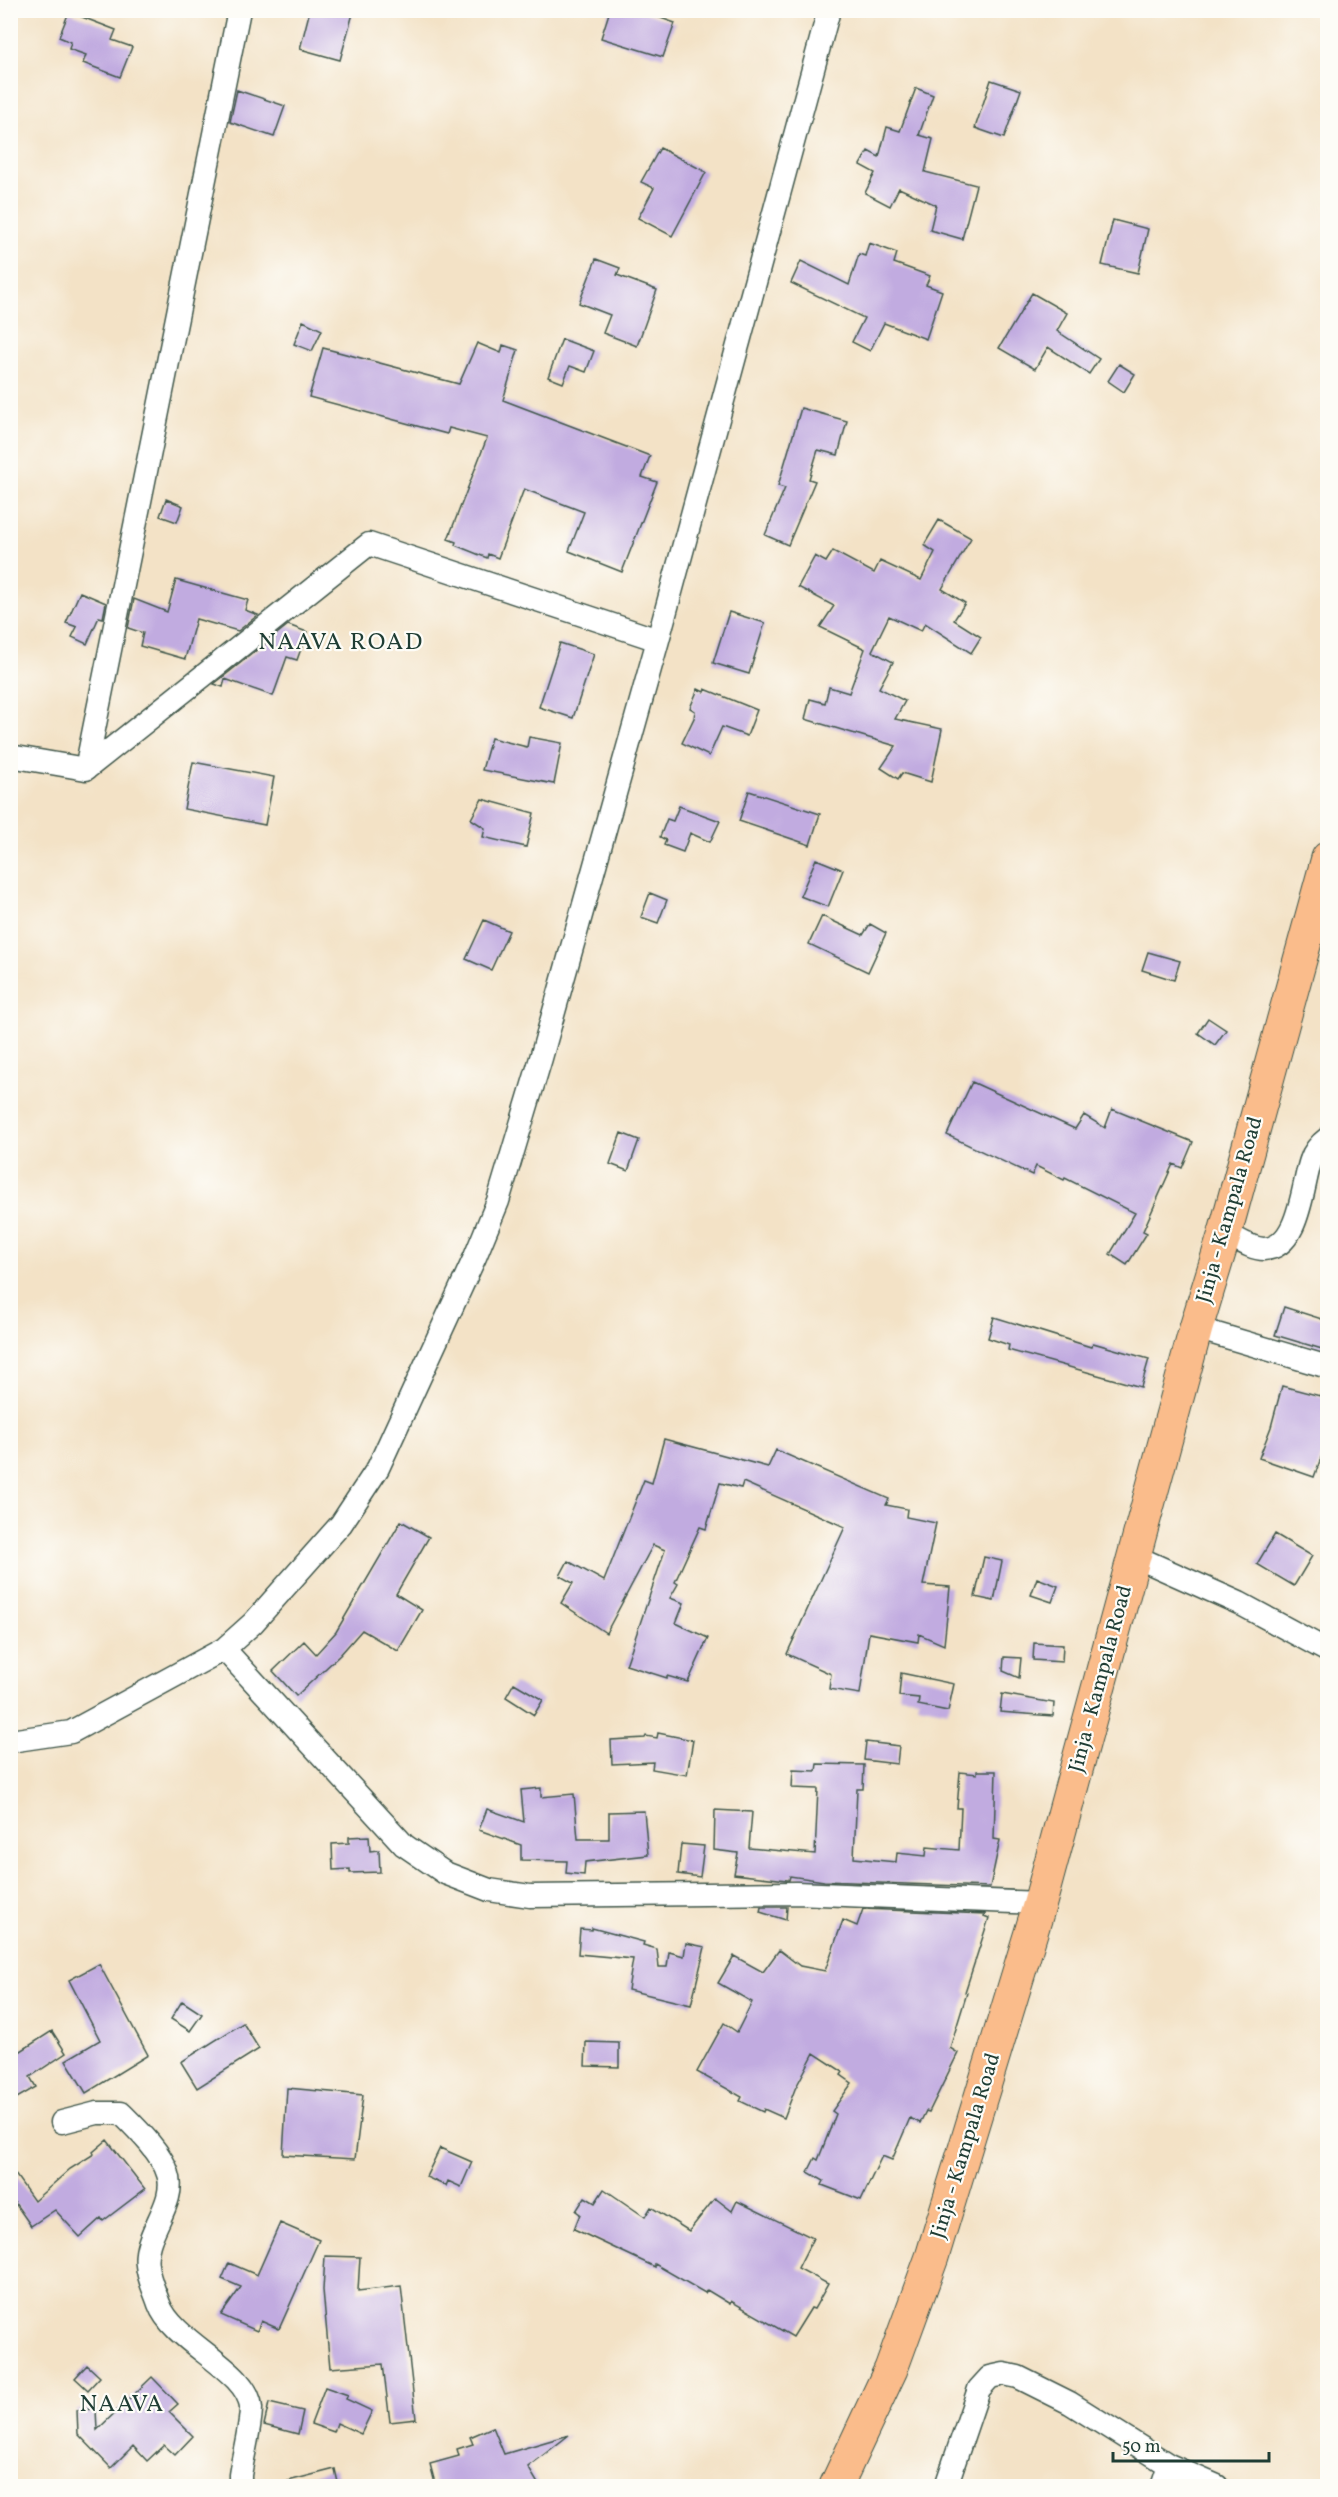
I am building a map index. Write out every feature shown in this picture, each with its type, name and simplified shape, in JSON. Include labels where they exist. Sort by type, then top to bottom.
[{"type":"highway","name":"Jinja - Kampala Road","points":[[836,2487],[891,2369],[932,2257],[1040,1903],[1196,1329],[1225,1233],[1328,858]]},
{"type":"street","points":[[86,769],[238,10]]},
{"type":"street","points":[[10,1741],[70,1732],[224,1649],[253,1623],[341,1524],[378,1468],[498,1202],[541,1058],[658,640],[829,10]]},
{"type":"street","points":[[10,756],[86,769],[369,544],[658,640]]},
{"type":"street","points":[[1225,1233],[1264,1249],[1277,1245],[1295,1224],[1311,1159],[1318,1146],[1328,1138]]},
{"type":"street","points":[[1196,1329],[1328,1367]]},
{"type":"street","points":[[1134,1556],[1239,1603],[1328,1652]]},
{"type":"street","points":[[224,1649],[404,1845],[445,1873],[489,1890],[530,1896],[796,1893],[1040,1903]]},
{"type":"street","points":[[62,2122],[96,2112],[121,2113],[146,2138],[169,2174],[168,2200],[154,2229],[146,2264],[160,2308],[184,2337],[242,2384],[251,2406],[240,2487]]},
{"type":"street","points":[[946,2487],[979,2389],[990,2377],[1004,2374],[1018,2377],[1070,2403],[1166,2476],[1217,2487]]},
{"type":"building","points":[[310,10],[354,10],[340,60],[300,49]]},
{"type":"building","points":[[610,10],[638,10],[675,23],[663,57],[601,38]]},
{"type":"building","points":[[69,12],[116,30],[112,40],[132,47],[120,77],[83,63],[86,55],[69,49],[71,42],[59,37]]},
{"type":"building","points":[[991,80],[1021,90],[1004,138],[975,128]]},
{"type":"building","points":[[916,88],[933,95],[919,135],[933,139],[925,172],[976,185],[962,239],[930,230],[936,205],[899,188],[890,206],[865,193],[875,173],[860,165],[868,151],[879,157],[887,127],[900,131]]},
{"type":"building","points":[[237,90],[285,106],[274,137],[230,122]]},
{"type":"building","points":[[660,148],[706,172],[672,236],[638,218],[654,188],[641,182]]},
{"type":"building","points":[[1113,220],[1148,229],[1138,273],[1102,265]]},
{"type":"building","points":[[869,243],[897,253],[894,263],[930,276],[926,285],[942,291],[926,339],[884,323],[870,351],[852,342],[864,318],[791,283],[801,261],[849,285],[859,254],[865,256]]},
{"type":"building","points":[[596,259],[620,268],[617,275],[657,290],[637,346],[603,333],[610,315],[579,303]]},
{"type":"building","points":[[1032,293],[1067,313],[1057,331],[1099,359],[1089,374],[1048,347],[1035,369],[999,348]]},
{"type":"building","points":[[303,321],[322,330],[312,351],[294,344]]},
{"type":"building","points":[[562,339],[594,351],[586,372],[570,366],[563,383],[548,377]]},
{"type":"building","points":[[477,343],[501,353],[503,345],[518,350],[503,400],[650,456],[642,477],[657,482],[622,572],[569,551],[584,512],[524,489],[498,558],[488,554],[487,558],[455,545],[456,542],[448,539],[487,438],[449,428],[447,434],[309,397],[323,348],[459,384]]},
{"type":"building","points":[[1119,364],[1135,374],[1124,392],[1108,381]]},
{"type":"building","points":[[801,408],[847,421],[838,455],[818,450],[809,479],[815,481],[788,545],[765,535],[785,488],[778,486]]},
{"type":"building","points":[[166,499],[183,506],[177,522],[160,516]]},
{"type":"building","points":[[939,520],[971,538],[942,589],[965,603],[954,620],[981,637],[971,653],[925,623],[921,631],[889,616],[872,651],[893,662],[879,688],[905,701],[895,719],[942,729],[931,782],[902,773],[898,779],[881,768],[896,746],[805,719],[810,699],[825,703],[829,687],[849,693],[865,649],[820,627],[834,606],[798,587],[815,556],[826,562],[833,551],[874,573],[880,561],[921,580],[935,552],[924,545]]},
{"type":"building","points":[[176,580],[248,600],[245,610],[258,615],[238,631],[196,619],[185,659],[140,646],[143,633],[128,628],[134,599],[167,612]]},
{"type":"building","points":[[80,592],[106,603],[103,618],[99,617],[87,644],[72,637],[77,627],[66,623]]},
{"type":"building","points":[[729,612],[765,623],[749,674],[713,663]]},
{"type":"building","points":[[288,625],[307,632],[297,660],[287,657],[273,696],[225,679],[223,687],[214,684]]},
{"type":"building","points":[[560,643],[594,654],[573,718],[539,707]]},
{"type":"building","points":[[698,689],[704,692],[705,689],[757,710],[747,736],[722,727],[709,756],[682,743],[694,718],[695,711],[690,708]]},
{"type":"building","points":[[529,737],[562,743],[554,784],[482,770],[491,738],[527,747]]},
{"type":"building","points":[[193,762],[274,777],[265,825],[184,809]]},
{"type":"building","points":[[749,791],[820,814],[810,845],[739,821]]},
{"type":"building","points":[[482,799],[534,813],[526,847],[483,837],[485,828],[471,819]]},
{"type":"building","points":[[679,806],[720,821],[710,842],[690,833],[683,852],[664,845],[666,840],[660,837],[667,819],[673,821]]},
{"type":"building","points":[[816,859],[843,870],[828,907],[800,896]]},
{"type":"building","points":[[650,893],[667,900],[658,923],[641,917]]},
{"type":"building","points":[[822,916],[863,935],[870,924],[886,933],[868,972],[809,944]]},
{"type":"building","points":[[484,920],[509,931],[491,970],[466,959]]},
{"type":"building","points":[[1148,952],[1180,961],[1174,980],[1142,970]]},
{"type":"building","points":[[1208,1018],[1226,1030],[1215,1045],[1198,1033]]},
{"type":"building","points":[[972,1082],[1075,1129],[1084,1115],[1105,1128],[1112,1109],[1193,1142],[1182,1168],[1173,1164],[1143,1231],[1147,1233],[1127,1265],[1110,1254],[1135,1213],[1065,1178],[1064,1180],[1036,1166],[1032,1175],[947,1135]]},
{"type":"building","points":[[621,1133],[639,1140],[628,1171],[610,1164]]},
{"type":"building","points":[[1284,1307],[1328,1321],[1328,1330],[1322,1349],[1275,1335]]},
{"type":"building","points":[[994,1317],[1091,1347],[1093,1343],[1149,1359],[1141,1387],[1008,1350],[1009,1345],[988,1338]]},
{"type":"building","points":[[1282,1386],[1328,1398],[1328,1439],[1314,1477],[1259,1458],[1271,1427]]},
{"type":"building","points":[[664,1439],[768,1467],[776,1450],[889,1499],[886,1505],[907,1509],[906,1517],[936,1523],[923,1585],[950,1587],[944,1645],[919,1634],[918,1642],[869,1633],[860,1694],[829,1689],[831,1674],[787,1654],[845,1527],[743,1482],[741,1488],[720,1483],[706,1529],[700,1527],[675,1582],[678,1584],[670,1598],[684,1603],[676,1623],[708,1638],[688,1682],[626,1665],[665,1550],[653,1545],[606,1633],[561,1603],[573,1583],[560,1576],[568,1561],[604,1581],[644,1480],[652,1483]]},
{"type":"building","points":[[401,1521],[429,1537],[396,1594],[422,1610],[398,1651],[362,1630],[340,1655],[296,1696],[273,1671],[304,1641],[316,1654],[336,1632]]},
{"type":"building","points":[[1275,1534],[1312,1556],[1294,1586],[1257,1564]]},
{"type":"building","points":[[984,1557],[1002,1561],[994,1601],[975,1597]]},
{"type":"building","points":[[1037,1578],[1058,1586],[1052,1602],[1031,1595]]},
{"type":"building","points":[[1034,1643],[1063,1645],[1062,1662],[1033,1660]]},
{"type":"building","points":[[1004,1657],[1021,1658],[1019,1678],[1003,1671]]},
{"type":"building","points":[[901,1673],[954,1684],[948,1711],[918,1705],[919,1698],[899,1696]]},
{"type":"building","points":[[514,1683],[543,1700],[534,1715],[506,1697]]},
{"type":"building","points":[[1002,1694],[1054,1703],[1053,1716],[1000,1712]]},
{"type":"building","points":[[658,1733],[693,1740],[687,1775],[652,1769],[653,1762],[612,1764],[611,1740],[645,1738],[646,1736],[657,1738]]},
{"type":"building","points":[[866,1742],[899,1746],[897,1764],[864,1760]]},
{"type":"building","points":[[817,1764],[864,1765],[863,1789],[857,1789],[854,1858],[896,1862],[897,1853],[926,1856],[927,1847],[959,1850],[961,1808],[957,1808],[960,1772],[977,1774],[977,1771],[996,1771],[994,1839],[1000,1840],[990,1887],[824,1881],[790,1876],[787,1880],[734,1874],[738,1853],[714,1850],[715,1810],[752,1812],[749,1848],[815,1854],[818,1789],[792,1788],[793,1770],[816,1771]]},
{"type":"building","points":[[541,1788],[541,1797],[574,1794],[578,1839],[609,1839],[609,1812],[644,1811],[648,1855],[585,1862],[584,1875],[566,1873],[567,1861],[521,1860],[521,1845],[479,1830],[487,1809],[524,1822],[521,1790]]},
{"type":"building","points":[[369,1836],[370,1851],[379,1850],[380,1872],[350,1873],[350,1869],[333,1870],[332,1844],[349,1843],[349,1837]]},
{"type":"building","points":[[681,1844],[704,1846],[700,1877],[678,1874]]},
{"type":"building","points":[[761,1907],[787,1907],[786,1920],[760,1912]]},
{"type":"building","points":[[863,1909],[985,1914],[984,1916],[989,1918],[950,2048],[958,2053],[929,2112],[926,2111],[920,2123],[910,2118],[892,2160],[882,2156],[861,2200],[822,2185],[824,2181],[808,2172],[815,2158],[818,2160],[836,2114],[832,2111],[852,2083],[841,2075],[843,2072],[814,2053],[795,2089],[784,2118],[764,2109],[763,2112],[740,2101],[742,2097],[697,2072],[724,2023],[737,2032],[752,2002],[718,1983],[734,1956],[763,1972],[779,1950],[800,1966],[825,1971],[843,1920],[857,1926]]},
{"type":"building","points":[[592,1928],[644,1942],[643,1945],[657,1949],[659,1967],[667,1967],[669,1952],[684,1956],[686,1943],[705,1947],[691,2005],[628,1990],[633,1959],[578,1954],[580,1929],[592,1930]]},
{"type":"building","points":[[99,1964],[148,2055],[86,2093],[66,2060],[100,2040],[69,1980]]},
{"type":"building","points":[[182,2001],[202,2014],[190,2031],[171,2019]]},
{"type":"building","points":[[243,2023],[259,2049],[197,2088],[181,2062]]},
{"type":"building","points":[[52,2031],[66,2053],[30,2077],[36,2087],[10,2102],[10,2058]]},
{"type":"building","points":[[586,2042],[619,2043],[619,2067],[585,2066]]},
{"type":"building","points":[[287,2088],[363,2095],[355,2159],[283,2155]]},
{"type":"building","points":[[107,2140],[145,2189],[103,2221],[101,2218],[80,2237],[55,2210],[31,2226],[10,2196],[10,2167],[34,2201],[70,2169],[94,2154],[93,2152]]},
{"type":"building","points":[[440,2148],[472,2162],[461,2187],[448,2181],[446,2186],[426,2177]]},
{"type":"building","points":[[604,2189],[645,2217],[651,2207],[689,2231],[715,2198],[732,2211],[737,2201],[813,2238],[798,2268],[828,2284],[814,2309],[811,2308],[793,2337],[731,2301],[730,2304],[707,2290],[705,2293],[655,2264],[655,2267],[574,2229],[580,2214],[576,2211],[585,2197],[595,2203]]},
{"type":"building","points":[[280,2223],[319,2240],[279,2329],[261,2321],[257,2331],[221,2315],[241,2287],[222,2279],[229,2263],[257,2275]]},
{"type":"building","points":[[325,2256],[360,2257],[358,2291],[401,2286],[416,2419],[390,2422],[383,2364],[330,2368],[323,2290]]},
{"type":"building","points":[[87,2365],[100,2377],[88,2390],[75,2378]]},
{"type":"building","points":[[152,2377],[178,2404],[169,2412],[193,2436],[175,2455],[164,2445],[147,2461],[133,2446],[111,2468],[78,2434],[77,2410],[96,2409],[97,2430]]},
{"type":"building","points":[[325,2387],[348,2395],[346,2399],[372,2411],[361,2434],[337,2423],[334,2432],[311,2424]]},
{"type":"building","points":[[269,2403],[303,2411],[298,2434],[264,2425]]},
{"type":"building","points":[[493,2427],[504,2454],[569,2435],[528,2467],[540,2487],[436,2487],[430,2464],[459,2456],[457,2449],[473,2444],[470,2437]]},
{"type":"building","points":[[335,2469],[339,2487],[289,2487],[288,2481]]},
{"type":"district","name":"NAAVA ROAD","points":[[341,643]]},
{"type":"district","name":"NAAVA","points":[[122,2405]]}]
